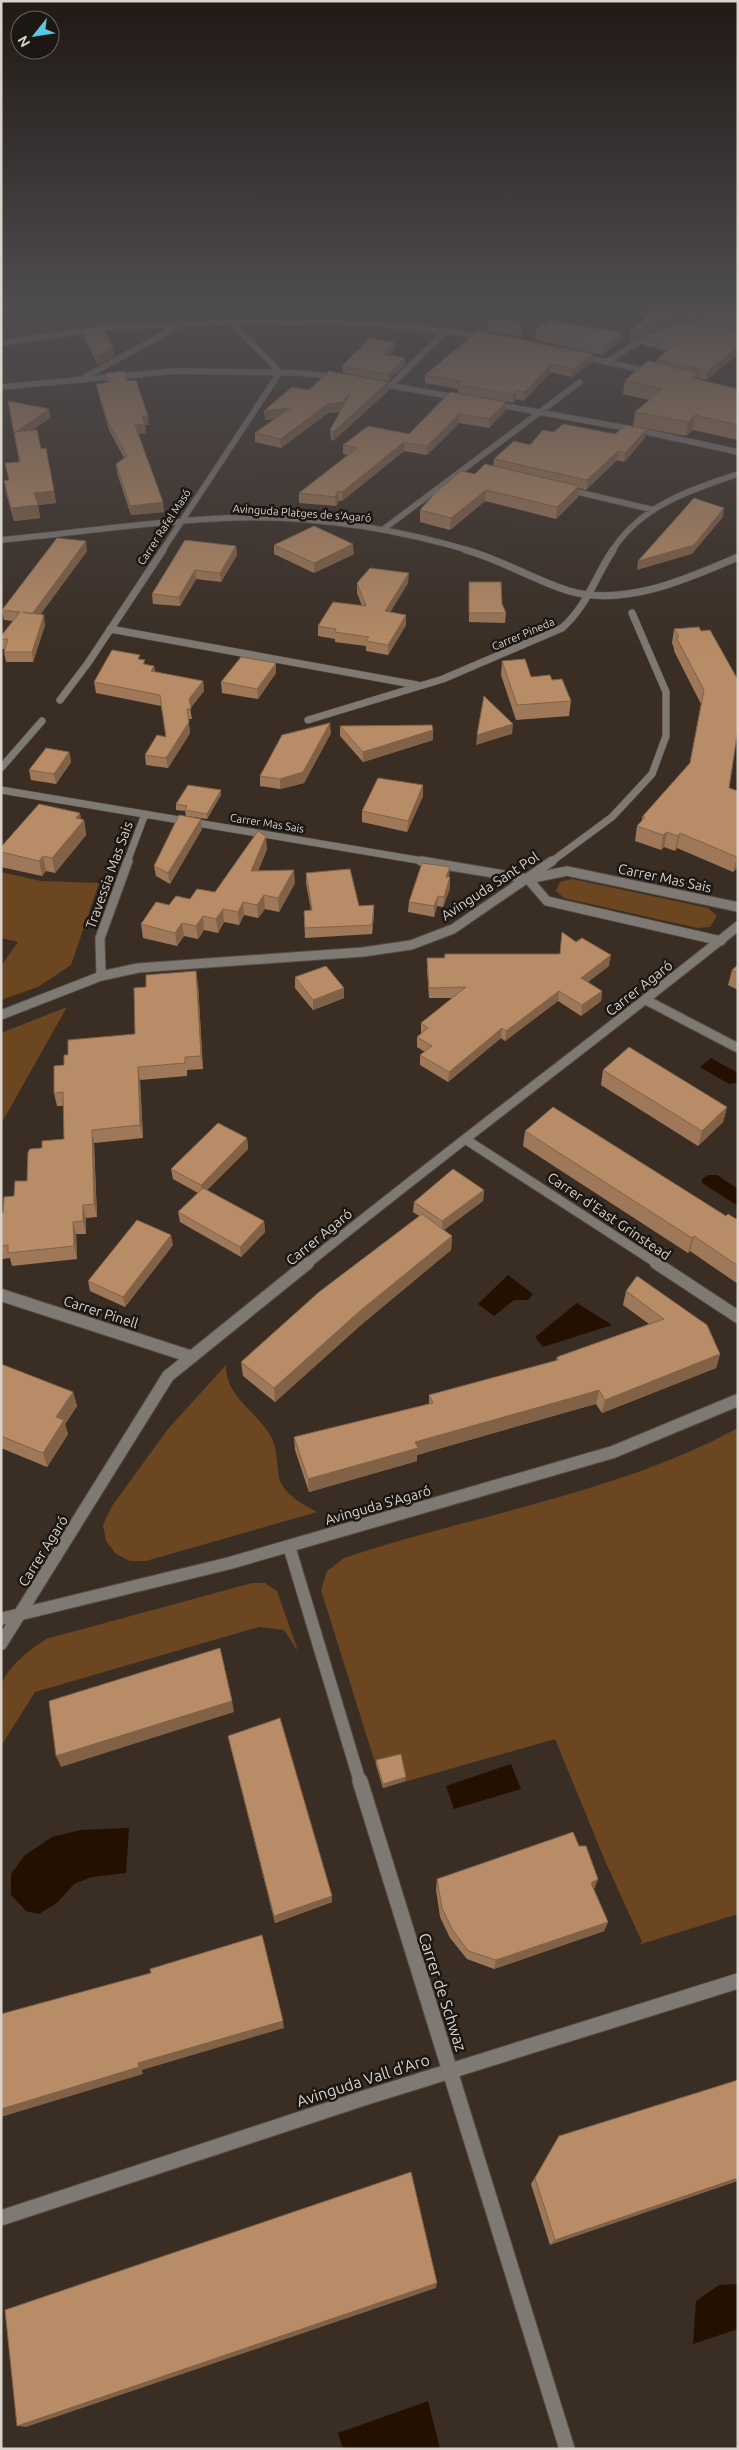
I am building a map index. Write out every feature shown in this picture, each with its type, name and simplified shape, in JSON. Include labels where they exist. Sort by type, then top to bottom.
[{"type":"street","name":"Carrer Rafel Masó","points":[[60,700],[110,630],[246,423]]},
{"type":"street","points":[[385,528],[525,423]]},
{"type":"street","points":[[596,423],[738,452]]},
{"type":"street","points":[[467,467],[476,469]]},
{"type":"street","name":"Carrer Pineda","points":[[308,720],[443,679],[562,628],[577,617],[591,595],[617,543],[630,528],[666,501],[688,490],[738,474]]},
{"type":"street","points":[[560,488],[654,510]]},
{"type":"street","name":"Avinguda Platges de s'Agaró","points":[[1,540],[63,535],[182,520],[230,518],[316,522],[385,528],[452,544],[496,559],[555,585],[591,595]]},
{"type":"street","points":[[591,595],[650,590],[738,557]]},
{"type":"street","name":"Avinguda Sant Pol","points":[[1,1015],[101,976],[138,968],[363,952],[411,945],[453,929],[528,879],[612,817],[652,774],[666,736],[666,692],[632,613]]},
{"type":"street","name":"Carrer Pineda","points":[[110,630],[420,686]]},
{"type":"street","points":[[1,768],[42,721]]},
{"type":"street","name":"Carrer Mas Sais","points":[[1,790],[528,879],[567,871],[738,907]]},
{"type":"street","name":"Travessia Mas Sais","points":[[101,976],[100,938],[145,814]]},
{"type":"street","points":[[528,879],[547,901],[721,941]]},
{"type":"street","name":"Carrer Agaró","points":[[1,1644],[168,1376],[465,1139],[646,1000],[738,926]]},
{"type":"street","points":[[646,1000],[738,1048]]},
{"type":"street","name":"Carrer d'East Grinstead","points":[[465,1139],[502,1161],[738,1317]]},
{"type":"street","name":"Carrer Pinell","points":[[1,1295],[192,1357]]},
{"type":"street","name":"Avinguda S'Agaró","points":[[1,1618],[19,1616],[289,1546],[613,1452],[738,1400]]},
{"type":"street","name":"Carrer de Schwaz","points":[[289,1546],[431,2016],[451,2071],[567,2449]]},
{"type":"street","name":"Avinguda Vall d'Aro","points":[[1,2218],[451,2071],[738,1981]]},
{"type":"shaded area","points":[[1,872],[41,881],[99,883],[71,965],[38,987],[1,1000],[1,966],[18,942],[1,938]]},
{"type":"shaded area","points":[[572,879],[708,908],[717,916],[710,927],[697,928],[564,898],[556,891],[560,882]]},
{"type":"shaded area","points":[[67,1007],[1,1124],[1,1033]]},
{"type":"shaded area","points":[[711,1058],[738,1073],[738,1083],[729,1084],[700,1067]]},
{"type":"shaded area","points":[[708,1175],[717,1175],[738,1189],[738,1206],[702,1183],[702,1179]]},
{"type":"shaded area","points":[[508,1275],[533,1294],[528,1300],[514,1300],[494,1316],[478,1304]]},
{"type":"shaded area","points":[[577,1303],[612,1325],[543,1347],[535,1337]]},
{"type":"shaded area","points":[[226,1365],[230,1386],[242,1403],[264,1426],[273,1441],[279,1478],[284,1488],[297,1500],[317,1512],[146,1561],[130,1561],[116,1554],[106,1541],[103,1525],[112,1506],[168,1429]]},
{"type":"shaded area","points":[[738,1428],[738,1914],[638,1945],[642,1942],[606,1863],[555,1739],[383,1788],[321,1590],[327,1571],[344,1558],[394,1542],[594,1487],[691,1451]]},
{"type":"shaded area","points":[[252,1583],[265,1583],[277,1591],[298,1651],[284,1630],[259,1627],[35,1692],[1,1746],[1,1687],[13,1666],[46,1639]]},
{"type":"shaded area","points":[[511,1764],[521,1789],[454,1809],[446,1786]]},
{"type":"shaded area","points":[[129,1828],[126,1873],[92,1877],[74,1884],[57,1903],[39,1914],[26,1911],[11,1895],[11,1874],[25,1855],[52,1837],[81,1830]]},
{"type":"shaded area","points":[[738,2284],[738,2329],[693,2344],[696,2301],[719,2285]]},
{"type":"shaded area","points":[[428,2401],[440,2449],[343,2449],[338,2433]]},
{"type":"building","points":[[12,423],[28,423],[14,432]]},
{"type":"building","points":[[109,423],[145,423],[135,425],[163,502],[130,506],[116,464],[127,456]]},
{"type":"building","points":[[269,423],[301,423],[280,439],[255,433]]},
{"type":"building","points":[[334,423],[343,423],[333,432],[330,430]]},
{"type":"building","points":[[419,423],[450,423],[427,446],[404,442],[342,492],[338,491],[335,497],[299,493],[357,448],[343,445],[368,426],[409,434]]},
{"type":"building","points":[[563,424],[615,434],[626,425],[647,429],[625,453],[618,451],[587,480],[494,459],[514,441],[530,445],[543,430],[554,432]]},
{"type":"building","points":[[37,430],[41,449],[46,448],[54,491],[34,493],[38,505],[11,508],[4,481],[9,480],[5,463],[20,462],[14,432]]},
{"type":"building","points":[[485,464],[579,486],[557,507],[486,490],[451,518],[420,510],[437,491],[461,471],[475,474]]},
{"type":"building","points":[[694,498],[724,508],[694,545],[638,561]]},
{"type":"building","points":[[314,526],[353,544],[314,563],[274,545]]},
{"type":"building","points":[[57,538],[86,541],[32,613],[44,615],[32,652],[4,652],[8,639],[1,639],[1,636],[20,612],[2,610]]},
{"type":"building","points":[[185,540],[236,546],[220,573],[195,570],[179,597],[152,594]]},
{"type":"building","points":[[370,568],[409,573],[385,611],[406,615],[388,645],[366,641],[369,637],[335,632],[336,629],[318,626],[333,602],[366,606],[357,583]]},
{"type":"building","points":[[469,582],[501,582],[502,604],[506,613],[469,613]]},
{"type":"building","points":[[699,627],[701,631],[710,630],[738,680],[738,729],[729,788],[738,791],[737,857],[680,833],[678,836],[667,832],[663,835],[637,826],[645,817],[642,817],[690,763],[704,690],[676,637],[679,637],[674,629]]},
{"type":"building","points":[[112,650],[140,655],[138,659],[145,660],[143,664],[154,666],[151,671],[203,681],[189,699],[191,709],[187,709],[189,722],[166,758],[145,755],[157,735],[166,737],[160,695],[94,682]]},
{"type":"building","points":[[241,657],[276,663],[257,689],[221,682]]},
{"type":"building","points":[[525,659],[531,677],[550,675],[552,680],[562,679],[571,701],[517,705],[502,661]]},
{"type":"building","points":[[484,696],[513,724],[477,735]]},
{"type":"building","points":[[330,723],[303,772],[280,779],[260,776],[282,735]]},
{"type":"building","points":[[432,725],[433,730],[363,752],[340,726]]},
{"type":"building","points":[[46,748],[69,752],[54,774],[29,770]]},
{"type":"building","points":[[378,778],[423,785],[408,821],[362,811]]},
{"type":"building","points":[[188,785],[221,790],[207,814],[185,810],[187,806],[176,804]]},
{"type":"building","points":[[39,804],[80,813],[76,818],[84,820],[52,858],[43,856],[39,861],[1,852],[1,847]]},
{"type":"building","points":[[179,815],[201,819],[168,873],[154,866]]},
{"type":"building","points":[[258,831],[266,836],[251,871],[294,870],[278,898],[264,895],[257,905],[243,902],[238,912],[223,909],[216,919],[203,916],[196,926],[182,923],[175,933],[141,924],[156,902],[169,905],[176,896],[190,899],[197,889],[215,892]]},
{"type":"building","points":[[422,863],[450,867],[446,877],[450,877],[444,897],[438,896],[434,906],[409,902]]},
{"type":"building","points":[[350,869],[359,906],[374,905],[372,925],[305,928],[304,911],[312,910],[306,873]]},
{"type":"building","points":[[562,932],[576,942],[582,938],[611,955],[581,978],[602,991],[582,1005],[559,991],[506,1031],[502,1028],[449,1072],[420,1055],[432,1046],[417,1037],[428,1028],[421,1023],[466,987],[429,988],[427,958],[445,958],[445,954],[560,954]]},
{"type":"building","points":[[738,965],[738,973],[732,970]]},
{"type":"building","points":[[326,966],[344,988],[313,1000],[295,977]]},
{"type":"building","points":[[196,971],[201,1056],[185,1057],[185,1063],[138,1067],[140,1125],[92,1130],[94,1204],[83,1205],[83,1221],[73,1222],[74,1246],[8,1253],[8,1245],[1,1246],[1,1213],[3,1213],[4,1197],[14,1196],[15,1181],[27,1181],[28,1152],[30,1149],[42,1148],[42,1141],[64,1139],[63,1092],[54,1093],[54,1066],[64,1065],[64,1055],[68,1055],[68,1040],[135,1034],[134,988],[146,987],[146,975]]},
{"type":"building","points":[[629,1047],[727,1107],[702,1131],[603,1070]]},
{"type":"building","points":[[553,1107],[726,1216],[728,1214],[738,1220],[738,1266],[694,1236],[692,1238],[525,1131]]},
{"type":"building","points":[[218,1123],[247,1138],[201,1185],[171,1169]]},
{"type":"building","points":[[453,1169],[484,1190],[442,1221],[414,1202]]},
{"type":"building","points":[[203,1188],[264,1221],[240,1247],[178,1212]]},
{"type":"building","points":[[422,1214],[452,1236],[361,1310],[274,1388],[241,1362],[319,1292]]},
{"type":"building","points":[[137,1220],[171,1235],[123,1297],[88,1281]]},
{"type":"building","points":[[637,1276],[707,1325],[720,1354],[605,1400],[599,1390],[415,1442],[418,1448],[308,1479],[294,1437],[433,1403],[429,1395],[558,1360],[557,1357],[664,1319],[626,1291]]},
{"type":"building","points":[[1,1364],[73,1392],[56,1417],[64,1420],[43,1453],[1,1436]]},
{"type":"building","points":[[220,1648],[232,1701],[56,1756],[49,1701]]},
{"type":"building","points":[[280,1718],[332,1896],[274,1916],[228,1736]]},
{"type":"building","points":[[401,1754],[406,1777],[383,1784],[376,1760]]},
{"type":"building","points":[[573,1832],[579,1846],[586,1846],[598,1879],[591,1883],[608,1922],[496,1960],[468,1951],[452,1929],[442,1908],[437,1879]]},
{"type":"building","points":[[262,1935],[283,2021],[138,2063],[139,2067],[1,2109],[1,2014],[151,1973],[150,1969]]},
{"type":"building","points":[[738,2080],[738,2178],[555,2240],[535,2178],[559,2136]]},
{"type":"building","points":[[411,2172],[437,2283],[17,2426],[5,2310]]}]
